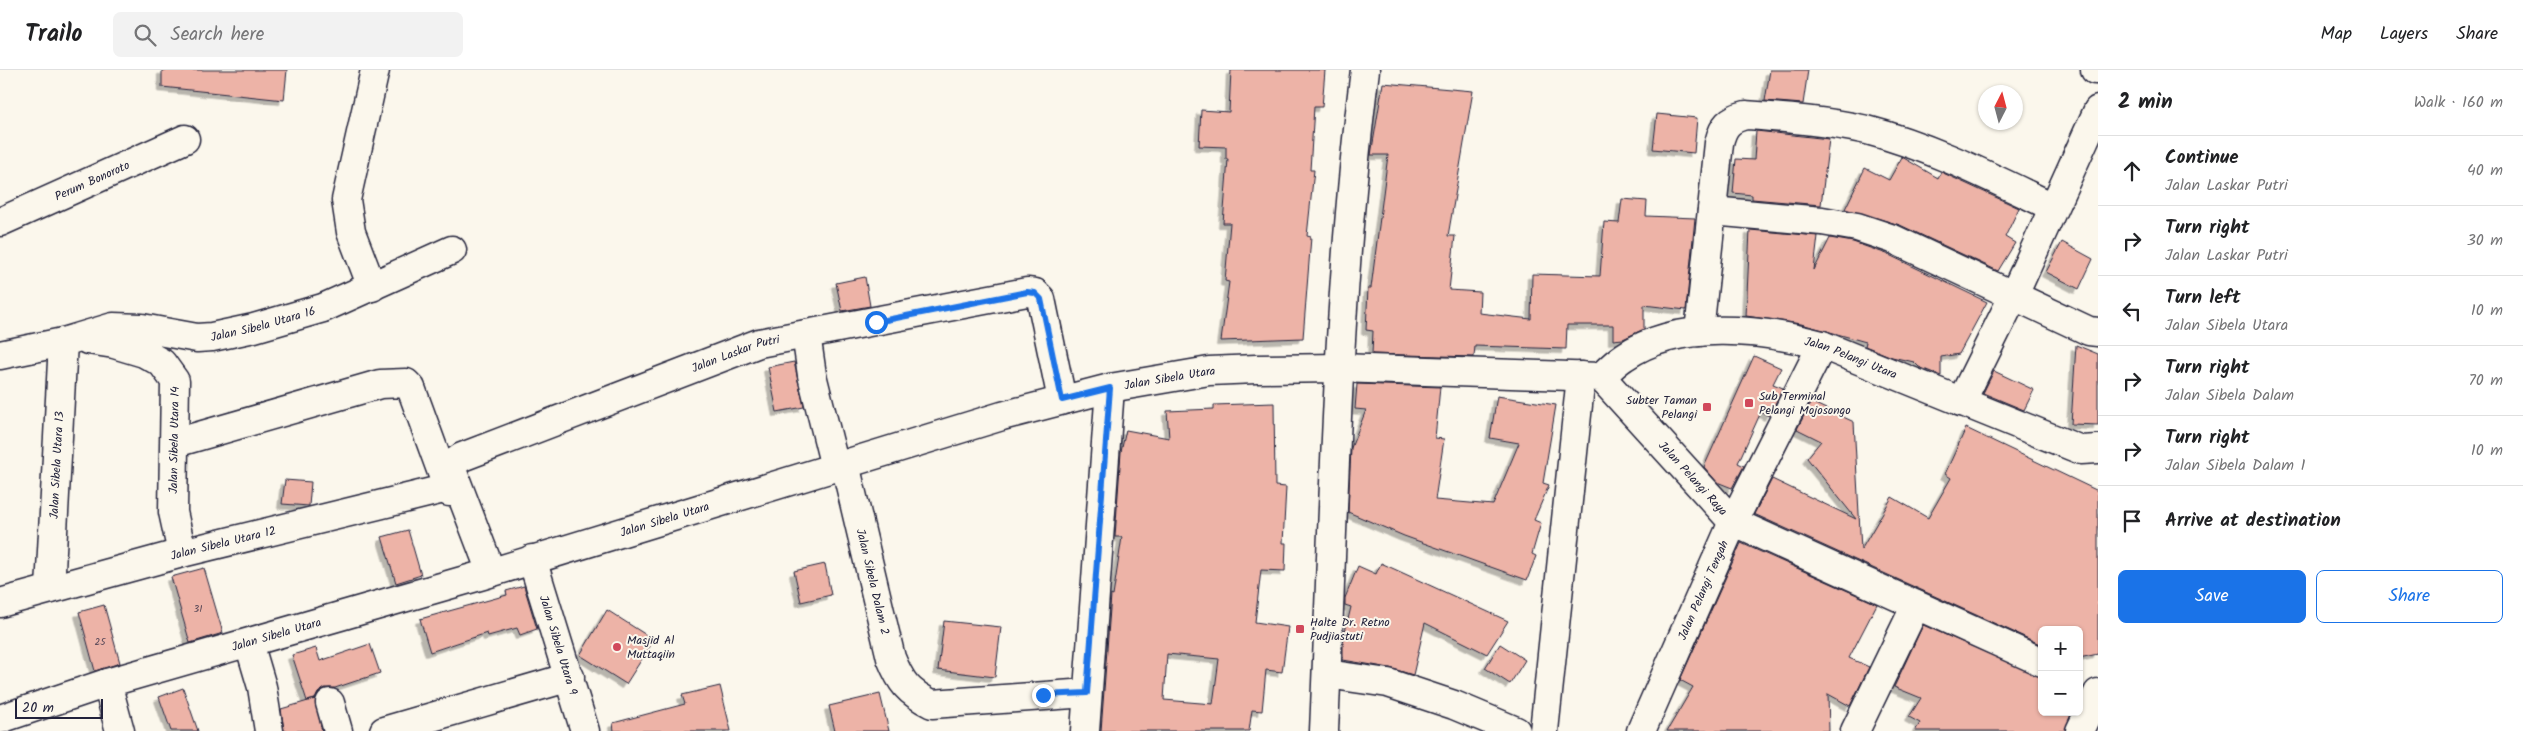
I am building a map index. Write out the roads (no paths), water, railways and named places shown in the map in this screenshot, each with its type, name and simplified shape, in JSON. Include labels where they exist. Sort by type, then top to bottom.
[{"type":"street","points":[[372,287],[348,221],[347,193],[375,70]]},
{"type":"street","points":[[1324,731],[1339,368],[1348,222],[1365,70]]},
{"type":"street","points":[[1961,402],[2013,297],[2098,110]]},
{"type":"street","points":[[1699,332],[1723,129],[1732,119],[1746,115],[1830,123],[1867,130],[1942,155],[2053,207]]},
{"type":"street","name":"Perum Bonoroto","points":[[0,222],[185,139]]},
{"type":"street","points":[[1712,211],[1822,221],[1857,227],[1893,239],[2013,297],[2089,331],[2098,332]]},
{"type":"street","name":"Jalan Sibela Utara 16","points":[[0,355],[68,340],[113,327],[142,328],[197,338],[212,338],[300,316],[372,287],[452,250]]},
{"type":"street","name":"Jalan Laskar Putri","points":[[487,573],[452,470],[455,462],[462,457],[759,343],[1018,293],[1035,293],[1041,299],[1062,400]]},
{"type":"street","name":"Jalan Pelangi Utara","points":[[1591,376],[1624,356],[1659,340],[1699,332],[1755,332],[1822,345],[1961,402],[2092,452]]},
{"type":"street","name":"Jalan Sibela Dalam 2","points":[[806,334],[812,375],[840,466],[891,658],[899,678],[914,695],[932,704],[1087,693]]},
{"type":"street","name":"Jalan Sibela Utara 14","points":[[68,340],[114,344],[144,353],[162,363],[175,381],[173,512],[182,553]]},
{"type":"street","name":"Jalan Sibela Utara 13","points":[[50,589],[68,340]]},
{"type":"street","name":"Jalan Pelangi Tengah","points":[[1641,731],[1733,522],[1822,345]]},
{"type":"street","points":[[1339,368],[1591,376],[1544,731]]},
{"type":"street","name":"Jalan Sibela Utara","points":[[0,719],[107,683],[487,573],[1002,416],[1062,400],[1110,388],[1209,371],[1339,368]]},
{"type":"street","name":"Jalan Pelangi Raya","points":[[1591,376],[1733,522],[2038,660]]},
{"type":"street","points":[[175,443],[380,384],[406,383],[411,388],[448,488],[487,573]]},
{"type":"street","points":[[1085,731],[1110,388]]},
{"type":"street","name":"Jalan Sibela Utara 12","points":[[0,603],[182,553],[448,488]]},
{"type":"street","name":"Jalan Sibela Utara 9","points":[[532,559],[586,731]]},
{"type":"street","points":[[1855,731],[1916,605]]},
{"type":"street","points":[[249,643],[262,687],[269,731]]},
{"type":"street","points":[[1327,674],[1388,683],[1454,705],[1516,731]]},
{"type":"street","points":[[395,730],[457,721],[570,677]]},
{"type":"street","points":[[2083,680],[2098,687]]},
{"type":"street","points":[[107,683],[120,731]]},
{"type":"street","points":[[2080,731],[2098,693]]},
{"type":"street","points":[[330,703],[338,731]]},
{"type":"place","name":"Sub Terminal Pelangi Mojosongo","points":[[1749,403]]},
{"type":"place","name":"Subter Taman Pelangi","points":[[1707,407]]},
{"type":"place","name":"Halte Dr. Retno Pudjiastuti","points":[[1300,629]]},
{"type":"place","name":"Masjid Al Muttaqiin","points":[[617,647]]}]
